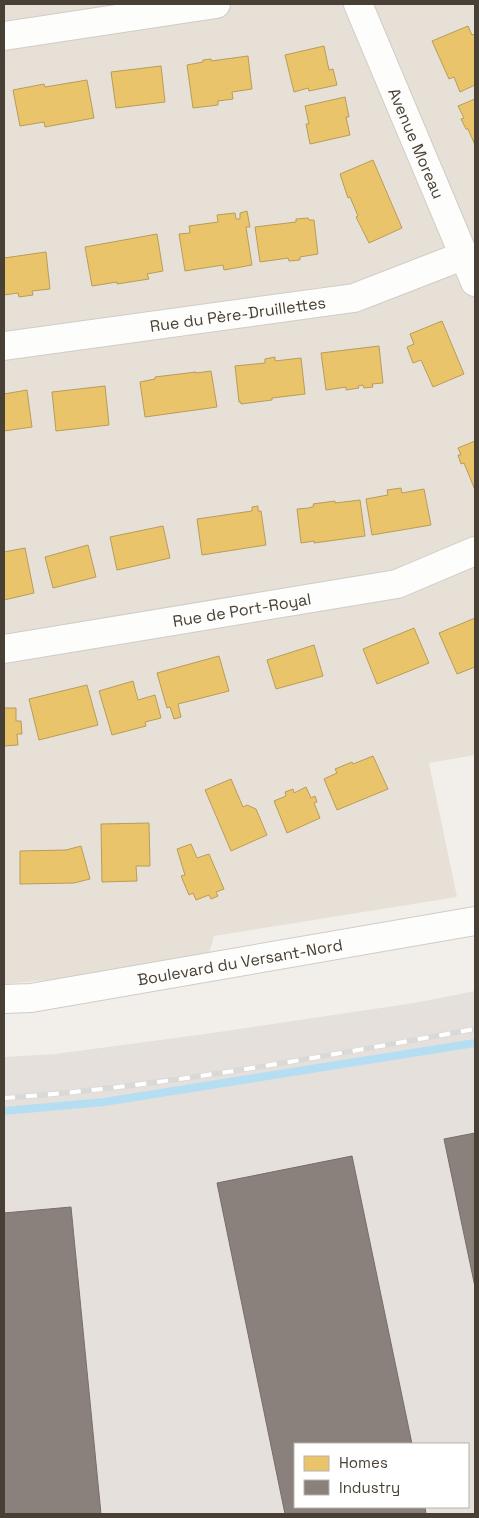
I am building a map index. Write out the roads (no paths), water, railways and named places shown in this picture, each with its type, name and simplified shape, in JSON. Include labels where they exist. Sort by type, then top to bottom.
[{"type":"street","points":[[4,36],[216,4]]},
{"type":"street","name":"Avenue Moreau","points":[[358,4],[475,282]]},
{"type":"street","name":"Rue du Père-Druillettes","points":[[4,346],[354,298],[465,255]]},
{"type":"street","name":"Rue de Port-Royal","points":[[4,649],[396,584],[475,551]]},
{"type":"street","name":"Boulevard du Versant-Nord","points":[[4,999],[31,998],[475,921]]},
{"type":"waterway","points":[[4,1111],[104,1102],[475,1043]]},
{"type":"railway","points":[[4,1098],[123,1087],[182,1079],[475,1029]]}]
